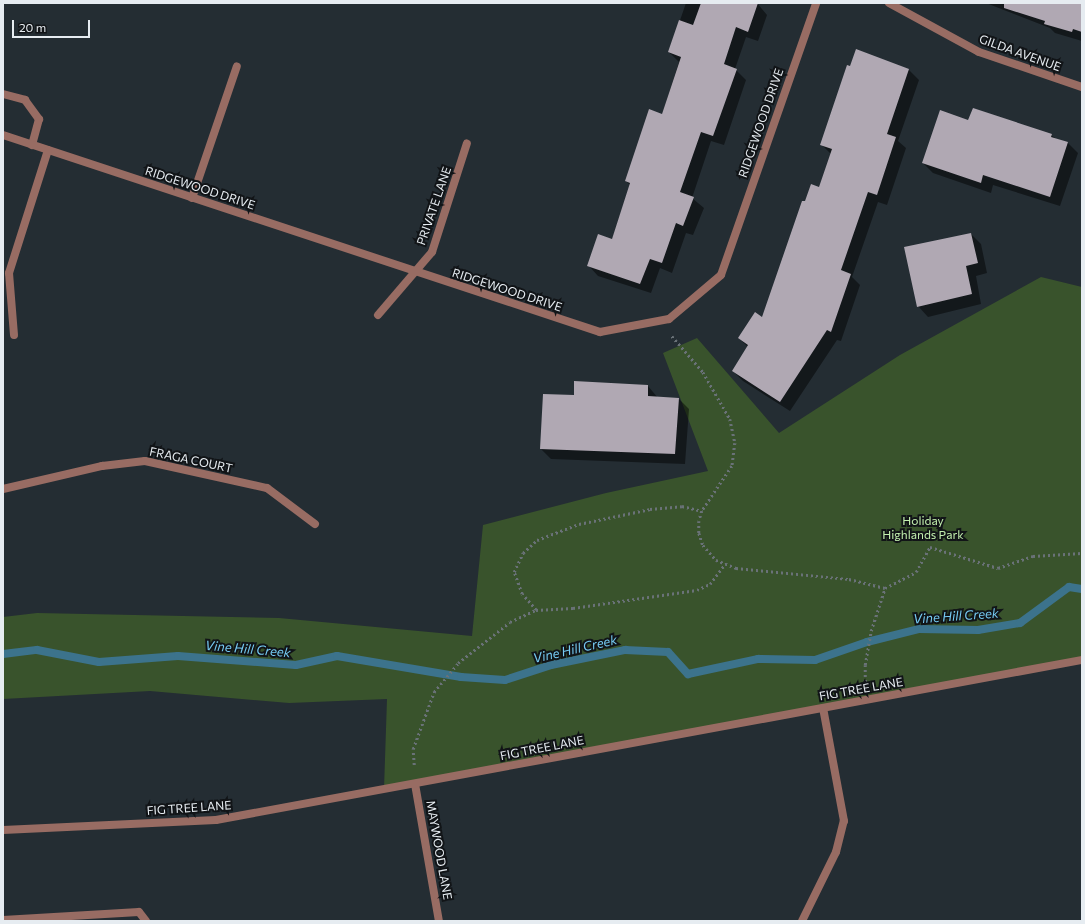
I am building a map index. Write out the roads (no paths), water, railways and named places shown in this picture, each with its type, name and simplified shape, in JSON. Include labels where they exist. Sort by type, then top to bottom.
[{"type":"street","name":"RIDGEWOOD DRIVE","points":[[3,135],[415,273],[600,332],[669,319],[721,275],[816,3]]},
{"type":"street","name":"GILDA AVENUE","points":[[889,3],[979,52],[1082,87]]},
{"type":"street","points":[[192,198],[237,66]]},
{"type":"street","points":[[3,94],[25,100],[39,119],[32,145]]},
{"type":"street","name":"PRIVATE LANE","points":[[378,314],[432,252],[467,143]]},
{"type":"street","points":[[14,335],[9,273],[48,150]]},
{"type":"street","name":"FRAGA COURT","points":[[3,489],[102,466],[145,461],[268,488],[316,524]]},
{"type":"street","name":"FIG TREE LANE","points":[[3,830],[216,820],[1082,660]]},
{"type":"street","points":[[802,921],[836,852],[844,820],[823,708]]},
{"type":"street","name":"MAYWOOD LANE","points":[[415,784],[439,921]]},
{"type":"street","points":[[3,920],[139,912],[146,921]]},
{"type":"waterway","name":"Vine Hill Creek","points":[[3,654],[37,650],[99,662],[178,656],[296,665],[337,656],[461,677],[505,680],[551,665],[625,650],[668,652],[688,674],[758,659],[815,660],[867,642],[919,629],[978,630],[1020,623],[1069,587],[1082,589]]},
{"type":"park label","name":"Holiday Highlands Park","points":[[923,528]]}]
